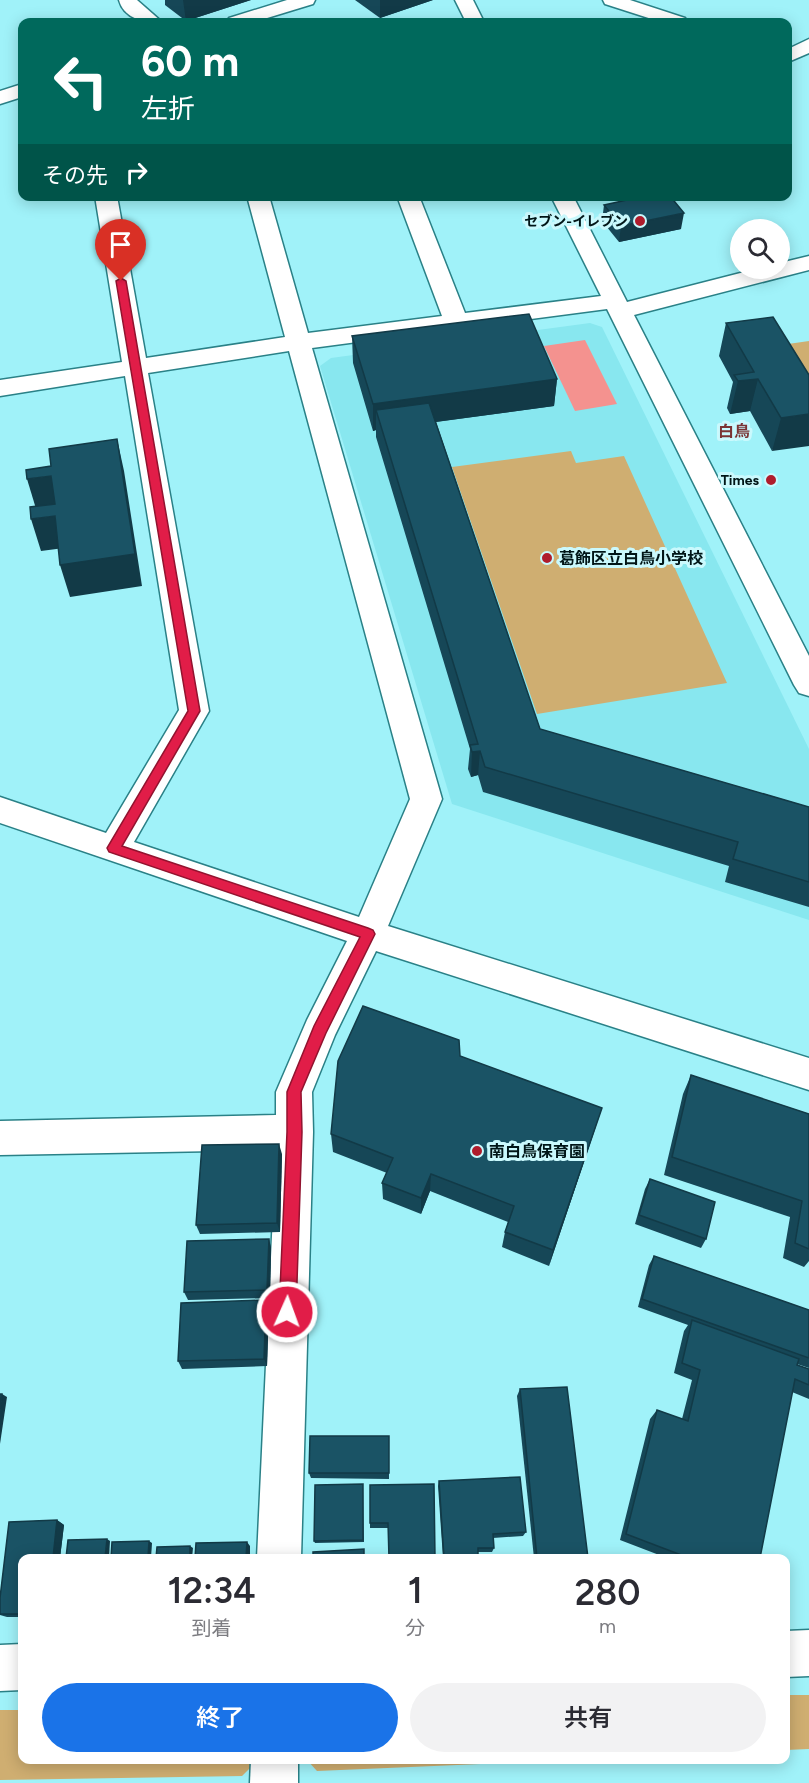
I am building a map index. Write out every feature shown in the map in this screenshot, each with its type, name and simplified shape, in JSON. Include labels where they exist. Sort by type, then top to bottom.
[{"type":"street","points":[[128,0],[129,4],[148,18]]},
{"type":"street","points":[[464,0],[473,18]]},
{"type":"street","points":[[612,0],[666,18]]},
{"type":"street","points":[[254,18],[298,8]]},
{"type":"street","points":[[792,56],[809,45]]},
{"type":"street","points":[[792,60],[809,68]]},
{"type":"street","points":[[0,98],[18,91]]},
{"type":"street","points":[[107,201],[194,711],[114,848]]},
{"type":"street","points":[[259,201],[426,799],[368,934],[319,1031],[294,1092],[295,1132],[279,1554]]},
{"type":"street","points":[[410,201],[456,322]]},
{"type":"street","points":[[565,201],[618,306],[798,638],[809,685]]},
{"type":"street","points":[[0,388],[135,365],[299,342],[456,322],[618,306],[809,263]]},
{"type":"street","points":[[0,810],[368,934],[809,1074]]},
{"type":"street","points":[[0,1138],[295,1132]]},
{"type":"street","points":[[790,1654],[809,1653]]},
{"type":"street","points":[[0,1668],[18,1668]]},
{"type":"street","points":[[274,1783],[275,1764]]},
{"type":"shaded area","name":"葛飾区立白鳥小学校","points":[[590,323],[602,327],[809,749],[809,920],[452,804],[320,366],[331,358]]},
{"type":"shaded area","points":[[585,340],[617,404],[575,411],[544,346]]},
{"type":"shaded area","points":[[809,341],[809,390],[781,345]]},
{"type":"shaded area","points":[[571,451],[576,463],[624,456],[727,683],[537,714],[452,467]]},
{"type":"shaded area","points":[[790,1695],[809,1695],[809,1749],[790,1750]]},
{"type":"shaded area","points":[[0,1710],[18,1710],[18,1764],[254,1764],[242,1776],[0,1780]]},
{"type":"shaded area","points":[[311,1764],[480,1764],[317,1771]]},
{"type":"building","points":[[622,201],[674,201],[684,213],[621,226],[604,205]]},
{"type":"building","points":[[529,314],[557,379],[373,404],[352,336]]},
{"type":"building","points":[[773,317],[809,375],[809,414],[781,418],[758,379],[738,381],[734,375],[754,372],[726,323]]},
{"type":"building","points":[[429,403],[540,729],[809,807],[809,882],[733,859],[738,842],[485,767],[480,751],[472,752],[470,745],[478,744],[376,410]]},
{"type":"building","points":[[117,439],[135,554],[60,565],[55,516],[31,519],[30,507],[55,504],[51,476],[27,479],[26,470],[51,466],[49,449]]},
{"type":"building","points":[[363,1006],[459,1040],[460,1056],[602,1108],[553,1250],[505,1232],[514,1206],[431,1174],[421,1198],[382,1183],[393,1158],[331,1134],[338,1061]]},
{"type":"building","points":[[691,1075],[809,1114],[809,1249],[795,1243],[802,1201],[672,1157]]},
{"type":"building","points":[[279,1144],[277,1223],[196,1225],[202,1145]]},
{"type":"building","points":[[650,1179],[715,1202],[706,1239],[639,1215]]},
{"type":"building","points":[[269,1239],[267,1290],[184,1292],[187,1241]]},
{"type":"building","points":[[654,1256],[809,1310],[809,1358],[642,1299]]},
{"type":"building","points":[[266,1300],[264,1359],[178,1361],[181,1303]]},
{"type":"building","points":[[692,1320],[799,1359],[797,1365],[809,1369],[809,1385],[795,1379],[761,1554],[678,1554],[626,1534],[657,1410],[688,1421],[700,1370],[682,1363]]},
{"type":"building","points":[[567,1387],[588,1554],[537,1554],[520,1389]]},
{"type":"building","points":[[310,1436],[389,1436],[389,1473],[309,1473]]},
{"type":"building","points":[[520,1477],[526,1532],[493,1534],[494,1548],[478,1548],[478,1554],[444,1554],[439,1481]]},
{"type":"building","points":[[363,1484],[363,1540],[314,1541],[315,1485]]},
{"type":"building","points":[[434,1484],[435,1554],[389,1554],[388,1523],[370,1523],[370,1485]]},
{"type":"building","points":[[57,1520],[53,1554],[18,1554],[18,1614],[0,1614],[0,1598],[9,1522]]},
{"type":"building","points":[[107,1539],[105,1554],[66,1554],[68,1540]]},
{"type":"building","points":[[149,1541],[148,1554],[111,1554],[112,1542]]},
{"type":"building","points":[[247,1542],[246,1554],[195,1554],[196,1543]]},
{"type":"building","points":[[190,1546],[190,1554],[156,1554],[157,1547]]},
{"type":"building","points":[[364,1549],[364,1554],[313,1554],[313,1552]]},
{"type":"place","name":"セブン-イレブン","points":[[640,221]]},
{"type":"place","name":"Times","points":[[771,480]]},
{"type":"place","name":"葛飾区立白鳥小学校","points":[[547,558]]},
{"type":"place","name":"南白鳥保育園","points":[[477,1151]]},
{"type":"district","name":"白鳥","points":[[734,431]]},
{"type":"route","points":[[121,281],[194,711],[114,848],[368,934],[319,1031],[294,1092],[295,1132],[287,1312]]}]
